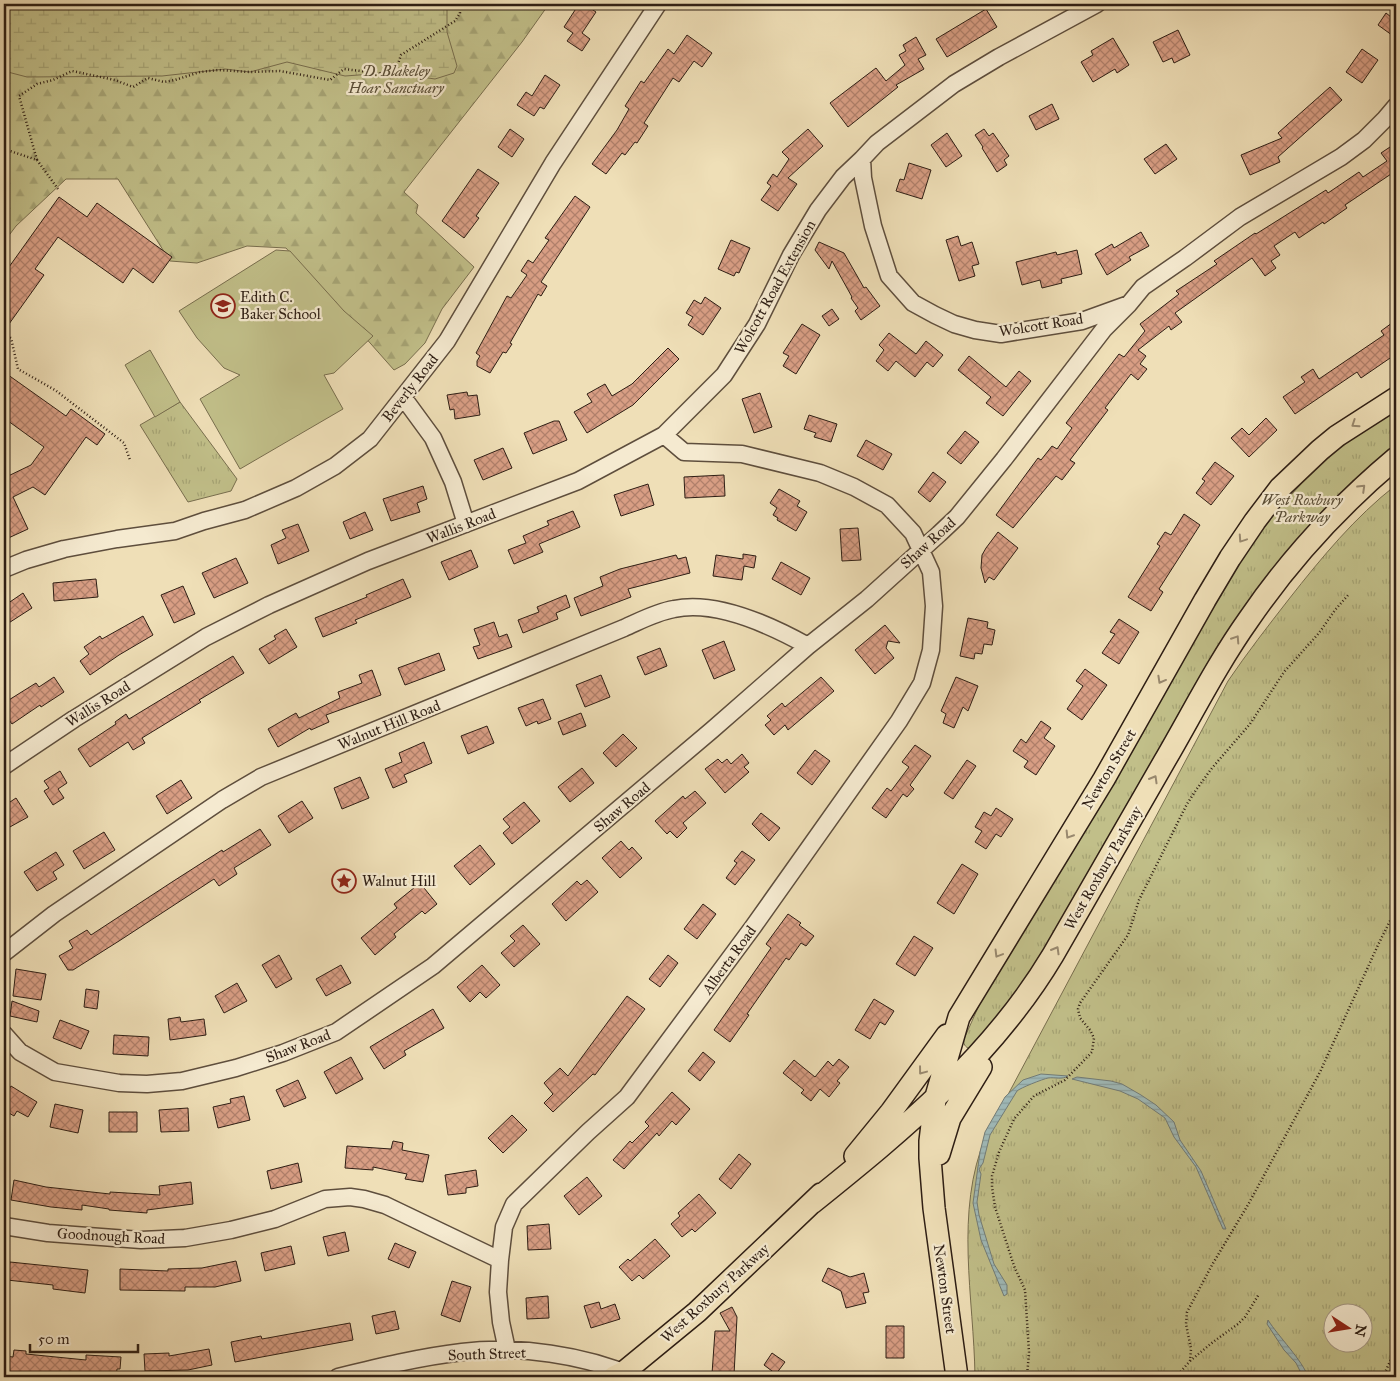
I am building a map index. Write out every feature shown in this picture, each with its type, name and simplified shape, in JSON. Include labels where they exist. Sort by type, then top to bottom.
[{"type":"main road","name":"Newton Street","points":[[957,1377],[933,1200],[930,1141],[935,1100],[959,1017],[1104,779],[1230,558],[1255,521],[1280,488],[1320,450],[1337,436],[1396,398]]},
{"type":"main road","name":"West Roxbury Parkway","points":[[624,1376],[697,1312],[812,1203],[874,1154],[935,1100],[990,1042],[1030,992],[1070,927],[1218,667],[1248,620],[1291,563],[1314,537],[1375,475],[1396,458]]},
{"type":"main road","name":"Newton Street","points":[[933,1200],[940,1150],[950,1118],[966,1090],[1030,992]]},
{"type":"main road","name":"West Roxbury Parkway","points":[[812,1203],[886,1119],[926,1066],[959,1017]]},
{"type":"street","name":"Beverly Road","points":[[4,569],[64,549],[175,531],[245,510],[296,488],[335,466],[370,439],[447,341],[553,163],[658,4]]},
{"type":"street","points":[[862,159],[877,143],[954,84],[999,57],[1098,4]]},
{"type":"street","points":[[1129,304],[1143,286],[1240,217],[1341,157],[1364,140],[1396,106]]},
{"type":"street","name":"Wolcott Road","points":[[862,159],[863,178],[873,226],[889,276],[913,303],[934,315],[954,324],[975,330],[1001,334],[1082,321],[1129,304]]},
{"type":"street","name":"Wolcott Road Extension","points":[[664,435],[724,375],[757,324],[791,255],[818,210],[843,177],[862,159]]},
{"type":"street","name":"Shaw Road","points":[[4,1034],[20,1052],[55,1072],[119,1083],[147,1084],[182,1080],[236,1068],[283,1053],[336,1032],[433,966],[712,730],[808,646],[867,599],[957,517],[1104,329],[1129,304]]},
{"type":"street","points":[[403,397],[433,438],[453,482],[466,524]]},
{"type":"street","points":[[664,435],[684,452],[742,454],[820,473],[854,487],[887,505],[913,532],[921,549]]},
{"type":"street","name":"Wallis Road","points":[[4,766],[74,719],[206,637],[269,605],[368,561],[578,481],[664,435]]},
{"type":"street","name":"Alberta Road","points":[[507,1350],[501,1322],[498,1292],[504,1227],[514,1204],[580,1139],[627,1097],[753,927],[899,721],[922,683],[931,650],[934,606],[931,572],[921,549]]},
{"type":"street","name":"Walnut Hill Road","points":[[4,954],[54,914],[222,800],[261,777],[657,614],[675,608],[692,607],[720,611],[755,620],[782,631],[808,646]]},
{"type":"street","name":"Goodnough Road","points":[[4,1226],[48,1233],[132,1239],[185,1238],[274,1220],[325,1200],[350,1198],[364,1199],[385,1205],[500,1260]]},
{"type":"street","name":"South Street","points":[[338,1377],[385,1366],[463,1352],[507,1350],[569,1358],[624,1376]]},
{"type":"path","points":[[58,189],[37,160],[19,96],[37,84],[53,80],[72,71],[115,80],[133,87],[148,78],[164,82],[200,72],[218,70],[280,71],[330,80],[344,69],[386,74],[398,64],[401,55],[455,21],[460,13],[459,4]]},
{"type":"path","points":[[4,149],[37,160]]},
{"type":"path","points":[[4,334],[11,338],[18,369],[55,390],[124,443],[130,460]]},
{"type":"path","points":[[1027,1377],[1029,1356],[1025,1290],[1014,1266],[993,1197],[992,1176],[1003,1141],[1014,1120],[1031,1100],[1038,1093],[1065,1080],[1092,1052],[1094,1038],[1080,1018],[1078,1009],[1080,1003],[1124,942],[1139,900],[1187,804],[1207,774],[1250,724],[1284,672],[1319,633],[1349,594]]},
{"type":"path","points":[[1190,1361],[1191,1349],[1186,1324],[1187,1312],[1320,1072],[1378,944],[1396,909]]},
{"type":"path","points":[[1176,1377],[1190,1361],[1245,1317],[1259,1294]]},
{"type":"path","points":[[1383,1377],[1396,1348]]},
{"type":"green space","name":"D. Blakeley Hoar Sanctuary","points":[[4,4],[549,4],[522,42],[404,192],[418,205],[416,213],[474,267],[442,309],[425,343],[405,364],[394,370],[286,248],[247,246],[197,263],[170,261],[118,179],[66,179],[16,226],[4,242]]},
{"type":"green space","points":[[4,4],[447,4],[447,32],[457,66],[454,73],[435,79],[387,72],[345,76],[287,62],[250,72],[225,69],[162,76],[27,77],[4,71]]},
{"type":"green space","points":[[276,250],[290,251],[344,311],[373,336],[334,373],[324,375],[343,409],[240,469],[200,399],[240,375],[224,368],[197,338],[179,311]]},
{"type":"green space","points":[[150,350],[180,402],[155,417],[125,365]]},
{"type":"green space","points":[[180,402],[237,479],[231,491],[188,502],[140,425]]},
{"type":"green space","name":"West Roxbury Parkway","points":[[1396,406],[1396,446],[1340,496],[1029,979],[970,1049],[964,1044],[964,1039],[989,983],[1219,591],[1268,520],[1313,471],[1337,449]]},
{"type":"green space","points":[[1396,485],[1396,1377],[975,1377],[968,1225],[976,1165],[986,1136],[1228,681],[1265,629],[1314,568],[1367,510]]},
{"type":"water","points":[[1041,1074],[1068,1076],[1045,1079],[1017,1091],[990,1135],[983,1163],[979,1169],[981,1174],[977,1202],[979,1215],[994,1264],[1007,1285],[1007,1294],[1004,1296],[981,1240],[973,1203],[980,1152],[985,1132],[1005,1097],[1023,1080]]},
{"type":"water","points":[[1077,1077],[1122,1084],[1156,1105],[1174,1122],[1180,1140],[1201,1171],[1226,1229],[1223,1229],[1196,1167],[1174,1137],[1165,1118],[1138,1099],[1120,1091],[1072,1079]]},
{"type":"water","points":[[1268,1320],[1301,1364],[1308,1377],[1303,1377],[1296,1363],[1284,1350],[1267,1324]]},
{"type":"building","points":[[579,4],[584,4],[596,12],[582,33],[590,39],[582,51],[567,41],[573,33],[564,27]]},
{"type":"building","points":[[986,9],[997,27],[947,57],[936,39]]},
{"type":"building","points":[[1386,13],[1396,21],[1396,38],[1378,25]]},
{"type":"building","points":[[1178,30],[1190,55],[1174,63],[1172,58],[1163,62],[1153,42]]},
{"type":"building","points":[[687,35],[712,53],[702,67],[694,61],[679,82],[673,78],[644,123],[648,126],[637,143],[635,142],[625,155],[622,153],[606,174],[592,164],[617,130],[629,109],[625,106],[641,81],[644,83],[668,49],[674,54]]},
{"type":"building","points":[[916,37],[926,55],[918,59],[924,69],[896,85],[898,87],[848,127],[830,103],[876,68],[886,81],[905,65],[899,55],[906,51],[903,45]]},
{"type":"building","points":[[1113,38],[1129,65],[1117,73],[1115,69],[1093,82],[1081,62],[1093,55],[1091,51]]},
{"type":"building","points":[[1362,49],[1378,60],[1362,83],[1346,72]]},
{"type":"building","points":[[545,75],[560,85],[544,109],[540,107],[534,116],[517,105],[526,92],[532,96]]},
{"type":"building","points":[[1330,87],[1342,100],[1278,157],[1280,162],[1250,175],[1241,155],[1282,138],[1278,133]]},
{"type":"building","points":[[1052,104],[1059,119],[1036,130],[1029,116]]},
{"type":"building","points":[[510,129],[524,139],[512,157],[498,147]]},
{"type":"building","points":[[808,129],[823,146],[788,178],[797,184],[778,211],[761,200],[771,186],[767,183],[773,174],[777,177],[789,159],[782,152]]},
{"type":"building","points":[[984,129],[989,136],[993,133],[1009,156],[1004,160],[1007,165],[997,172],[975,135]]},
{"type":"building","points":[[947,133],[962,156],[946,167],[931,145]]},
{"type":"building","points":[[1396,143],[1396,174],[1394,172],[1345,205],[1347,208],[1324,224],[1323,222],[1299,238],[1295,232],[1274,246],[1280,255],[1271,261],[1276,268],[1265,276],[1252,258],[1175,313],[1182,322],[1171,330],[1169,326],[1138,350],[1146,356],[1140,364],[1147,369],[1138,380],[1131,374],[1105,408],[1108,410],[1070,460],[1075,463],[1062,480],[1056,476],[1013,528],[996,515],[1038,458],[1041,460],[1052,446],[1057,449],[1072,428],[1066,423],[1119,354],[1124,357],[1145,331],[1140,324],[1179,294],[1176,291],[1217,264],[1214,261],[1255,233],[1326,190],[1328,193],[1359,172],[1363,177],[1387,161],[1381,153]]},
{"type":"building","points":[[1166,144],[1177,159],[1155,174],[1144,159]]},
{"type":"building","points":[[909,163],[931,170],[922,199],[896,191],[900,179],[904,180]]},
{"type":"building","points":[[478,169],[499,183],[476,216],[479,218],[464,238],[442,221]]},
{"type":"building","points":[[575,196],[590,207],[541,282],[547,286],[541,296],[538,294],[510,343],[512,344],[506,353],[503,352],[490,373],[477,366],[480,356],[476,353],[507,296],[511,298],[527,275],[521,271],[528,260],[533,263],[549,240],[545,238]]},
{"type":"building","points":[[59,197],[87,217],[97,203],[172,257],[153,283],[133,268],[123,283],[58,237],[35,269],[44,275],[4,331],[4,274]]},
{"type":"building","points":[[1141,232],[1149,246],[1129,257],[1131,260],[1107,275],[1095,254],[1112,244],[1114,248]]},
{"type":"building","points":[[958,236],[961,246],[972,242],[979,264],[972,266],[975,276],[959,281],[946,240]]},
{"type":"building","points":[[731,240],[750,248],[739,273],[736,272],[734,276],[718,269]]},
{"type":"building","points":[[819,242],[844,253],[864,288],[866,287],[880,306],[861,320],[855,311],[858,308],[832,261],[829,269],[815,250]]},
{"type":"building","points":[[1077,250],[1082,274],[1061,279],[1062,283],[1042,288],[1040,280],[1022,285],[1016,262],[1056,252],[1057,255]]},
{"type":"building","points":[[705,297],[721,308],[703,335],[688,325],[693,317],[686,313],[694,300],[701,304]]},
{"type":"building","points":[[832,309],[839,319],[829,326],[822,316]]},
{"type":"building","points":[[1396,320],[1396,354],[1361,378],[1357,372],[1295,414],[1283,397],[1305,382],[1301,377],[1313,369],[1319,379],[1384,335],[1381,331]]},
{"type":"building","points":[[802,324],[820,335],[796,374],[783,366],[789,356],[783,353]]},
{"type":"building","points":[[889,333],[916,354],[926,341],[943,355],[933,367],[927,362],[915,377],[896,361],[888,371],[876,361],[884,350],[879,345]]},
{"type":"building","points":[[668,348],[679,359],[633,405],[587,433],[574,412],[592,402],[587,394],[605,384],[612,396],[632,384]]},
{"type":"building","points":[[969,356],[1006,387],[1019,371],[1031,381],[1003,416],[986,403],[991,397],[958,370]]},
{"type":"building","points":[[4,372],[66,416],[71,409],[105,434],[97,445],[86,437],[45,495],[33,487],[13,497],[28,529],[4,540],[4,478],[31,465],[44,447],[4,418]]},
{"type":"building","points":[[467,392],[468,396],[477,395],[480,415],[455,419],[454,409],[450,410],[447,395]]},
{"type":"building","points":[[760,393],[772,427],[754,433],[742,399]]},
{"type":"building","points":[[809,415],[837,424],[831,442],[814,437],[816,433],[804,429]]},
{"type":"building","points":[[1266,418],[1277,430],[1249,457],[1231,438],[1242,428],[1249,435]]},
{"type":"building","points":[[554,421],[559,421],[567,440],[533,454],[524,433]]},
{"type":"building","points":[[965,431],[979,442],[961,464],[947,453]]},
{"type":"building","points":[[866,440],[892,454],[883,470],[857,456]]},
{"type":"building","points":[[503,448],[512,468],[483,480],[474,460]]},
{"type":"building","points":[[1215,462],[1234,476],[1211,505],[1196,493],[1205,481],[1202,479]]},
{"type":"building","points":[[933,472],[946,482],[930,502],[918,492]]},
{"type":"building","points":[[724,475],[725,496],[685,498],[684,477]]},
{"type":"building","points":[[648,484],[654,505],[621,516],[614,495]]},
{"type":"building","points":[[423,486],[427,499],[417,503],[420,512],[391,521],[383,499]]},
{"type":"building","points":[[779,489],[800,501],[797,506],[807,512],[796,531],[777,520],[778,518],[773,515],[777,508],[770,503]]},
{"type":"building","points":[[573,511],[580,527],[539,544],[543,552],[514,564],[508,550],[526,543],[523,536],[549,525],[547,521]]},
{"type":"building","points":[[365,512],[373,530],[350,539],[343,522]]},
{"type":"building","points":[[1184,514],[1200,525],[1159,589],[1163,592],[1151,611],[1128,597],[1160,546],[1157,544],[1165,532],[1171,535]]},
{"type":"building","points":[[298,524],[309,551],[278,564],[271,545],[286,538],[282,530]]},
{"type":"building","points":[[858,528],[861,560],[842,561],[840,529]]},
{"type":"building","points":[[998,532],[1018,548],[994,580],[989,577],[985,583],[981,568],[982,555]]},
{"type":"building","points":[[471,550],[478,567],[449,580],[441,562]]},
{"type":"building","points":[[743,554],[756,556],[754,568],[744,566],[742,580],[713,576],[716,555],[743,559]]},
{"type":"building","points":[[676,555],[678,559],[686,557],[690,573],[628,589],[631,597],[581,616],[574,598],[603,586],[600,577],[620,569]]},
{"type":"building","points":[[236,558],[248,583],[214,598],[202,573]]},
{"type":"building","points":[[781,562],[810,578],[801,595],[772,579]]},
{"type":"building","points":[[96,579],[98,597],[54,601],[53,583]]},
{"type":"building","points":[[403,579],[411,597],[355,620],[357,623],[323,637],[315,618],[367,597],[366,595]]},
{"type":"building","points":[[183,586],[195,614],[174,623],[161,595]]},
{"type":"building","points":[[23,593],[32,608],[4,626],[4,606]]},
{"type":"building","points":[[566,595],[570,607],[556,613],[558,619],[523,633],[518,620],[539,612],[537,607]]},
{"type":"building","points":[[143,616],[153,635],[90,675],[80,661],[89,654],[84,647],[100,636],[102,639]]},
{"type":"building","points":[[968,618],[988,622],[987,628],[995,630],[992,645],[984,644],[982,654],[975,653],[974,659],[960,656]]},
{"type":"building","points":[[1119,619],[1139,632],[1119,664],[1102,653],[1115,634],[1110,632]]},
{"type":"building","points":[[494,622],[499,637],[507,634],[512,647],[478,659],[473,647],[480,645],[474,629]]},
{"type":"building","points":[[885,625],[900,643],[888,641],[886,648],[894,658],[875,674],[855,650]]},
{"type":"building","points":[[286,629],[297,647],[269,664],[259,649],[276,639],[274,636]]},
{"type":"building","points":[[724,641],[735,670],[714,679],[702,650]]},
{"type":"building","points":[[660,648],[667,666],[645,675],[637,657]]},
{"type":"building","points":[[439,653],[445,670],[405,685],[398,668]]},
{"type":"building","points":[[233,656],[244,673],[142,738],[145,743],[133,750],[128,742],[90,767],[78,749],[116,724],[115,722],[126,714],[129,719]]},
{"type":"building","points":[[1085,669],[1107,685],[1082,720],[1067,709],[1083,686],[1076,681]]},
{"type":"building","points":[[372,670],[381,695],[326,715],[329,722],[311,730],[310,728],[278,747],[268,729],[296,713],[299,718],[340,698],[338,692],[362,683],[359,675]]},
{"type":"building","points":[[601,675],[610,697],[585,707],[576,685]]},
{"type":"building","points":[[54,677],[64,692],[41,707],[40,705],[12,724],[9,720],[4,724],[4,703],[36,683],[39,687]]},
{"type":"building","points":[[821,677],[834,691],[788,730],[785,725],[774,735],[765,725],[771,720],[767,716],[782,703],[785,707]]},
{"type":"building","points":[[956,677],[978,686],[968,711],[963,707],[954,728],[943,723],[946,714],[941,711]]},
{"type":"building","points":[[543,699],[551,719],[538,724],[537,721],[526,726],[518,708]]},
{"type":"building","points":[[581,713],[586,726],[563,735],[558,722]]},
{"type":"building","points":[[1041,721],[1051,728],[1044,738],[1055,746],[1036,775],[1024,767],[1028,761],[1013,751],[1021,739],[1026,743]]},
{"type":"building","points":[[487,726],[494,743],[468,754],[461,736]]},
{"type":"building","points":[[623,734],[637,748],[616,767],[603,753]]},
{"type":"building","points":[[424,742],[432,763],[404,775],[407,782],[393,788],[385,769],[402,762],[399,753]]},
{"type":"building","points":[[915,745],[931,756],[910,785],[914,789],[907,797],[903,794],[886,818],[872,808],[887,788],[891,791],[909,767],[902,762]]},
{"type":"building","points":[[815,750],[830,761],[812,785],[797,773]]},
{"type":"building","points":[[742,754],[749,763],[744,767],[749,772],[725,793],[705,769],[718,759],[722,763],[727,759],[731,764]]},
{"type":"building","points":[[967,760],[976,766],[953,799],[944,793]]},
{"type":"building","points":[[582,768],[594,783],[570,802],[558,787]]},
{"type":"building","points":[[60,771],[67,783],[58,789],[64,798],[53,805],[44,791],[49,788],[44,781]]},
{"type":"building","points":[[360,777],[369,798],[342,809],[334,788]]},
{"type":"building","points":[[181,780],[192,798],[167,814],[156,796]]},
{"type":"building","points":[[695,791],[706,803],[683,823],[687,828],[677,838],[670,831],[667,834],[655,821],[683,796],[685,799]]},
{"type":"building","points":[[16,798],[28,817],[8,828],[4,821],[4,806]]},
{"type":"building","points":[[302,801],[313,818],[289,833],[278,816]]},
{"type":"building","points":[[524,802],[540,821],[512,844],[503,833],[510,827],[503,819]]},
{"type":"building","points":[[996,808],[1013,819],[1001,837],[996,834],[986,849],[975,842],[982,831],[975,827],[984,812],[991,816]]},
{"type":"building","points":[[761,813],[780,828],[769,841],[752,824]]},
{"type":"building","points":[[260,829],[271,845],[234,868],[237,874],[219,886],[214,879],[73,970],[68,970],[59,956],[73,948],[69,941],[87,930],[91,935],[222,850],[223,852]]},
{"type":"building","points":[[104,832],[115,850],[84,869],[73,851]]},
{"type":"building","points":[[621,841],[629,850],[632,847],[642,858],[620,878],[602,858]]},
{"type":"building","points":[[480,845],[495,864],[470,885],[454,866]]},
{"type":"building","points":[[742,851],[755,860],[735,885],[726,878],[737,863],[734,861]]},
{"type":"building","points":[[56,852],[64,865],[53,872],[57,879],[37,891],[24,872]]},
{"type":"building","points":[[962,864],[978,874],[954,914],[937,903]]},
{"type":"building","points":[[587,880],[598,892],[566,921],[552,904],[577,881],[581,885]]},
{"type":"building","points":[[420,883],[437,904],[425,914],[422,911],[394,934],[396,937],[375,955],[361,938],[397,908],[394,904]]},
{"type":"building","points":[[703,904],[716,914],[697,939],[684,929]]},
{"type":"building","points":[[788,914],[801,923],[799,925],[814,936],[806,946],[801,943],[789,960],[786,958],[730,1042],[714,1030],[771,948],[766,944]]},
{"type":"building","points":[[523,925],[540,944],[514,967],[501,953],[515,941],[510,936]]},
{"type":"building","points":[[914,936],[933,948],[915,976],[896,964]]},
{"type":"building","points":[[279,955],[292,979],[276,988],[262,965]]},
{"type":"building","points":[[668,955],[678,963],[660,987],[649,979]]},
{"type":"building","points":[[341,965],[351,983],[326,996],[316,979]]},
{"type":"building","points":[[482,965],[500,985],[486,998],[480,992],[470,1002],[457,987]]},
{"type":"building","points":[[16,969],[46,974],[41,1000],[13,996]]},
{"type":"building","points":[[237,983],[247,1001],[224,1013],[215,996]]},
{"type":"building","points":[[86,989],[99,991],[97,1009],[84,1007]]},
{"type":"building","points":[[627,996],[645,1009],[595,1075],[593,1074],[553,1112],[544,1103],[553,1094],[544,1083],[560,1068],[568,1076]]},
{"type":"building","points":[[874,999],[894,1011],[885,1025],[880,1022],[870,1039],[855,1030]]},
{"type":"building","points":[[12,1001],[39,1011],[37,1022],[10,1016]]},
{"type":"building","points":[[433,1009],[444,1028],[404,1051],[406,1055],[384,1069],[370,1047]]},
{"type":"building","points":[[180,1017],[181,1022],[204,1019],[206,1035],[170,1040],[168,1019]]},
{"type":"building","points":[[60,1020],[89,1031],[81,1049],[53,1038]]},
{"type":"building","points":[[114,1035],[149,1037],[148,1056],[113,1054]]},
{"type":"building","points":[[703,1052],[715,1062],[700,1081],[688,1071]]},
{"type":"building","points":[[351,1057],[363,1079],[336,1094],[324,1072]]},
{"type":"building","points":[[839,1059],[849,1067],[837,1081],[840,1083],[829,1097],[820,1089],[811,1101],[801,1093],[804,1090],[783,1073],[794,1060],[815,1077],[828,1061],[833,1066]]},
{"type":"building","points":[[298,1080],[306,1098],[284,1107],[276,1090]]},
{"type":"building","points":[[11,1086],[37,1102],[28,1117],[17,1111],[14,1116],[4,1110],[4,1098]]},
{"type":"building","points":[[672,1092],[690,1109],[676,1125],[672,1121],[659,1136],[657,1133],[624,1169],[613,1160],[630,1141],[632,1143],[649,1126],[645,1122]]},
{"type":"building","points":[[244,1096],[250,1120],[218,1128],[213,1107],[231,1103],[230,1099]]},
{"type":"building","points":[[55,1104],[83,1110],[78,1133],[50,1127]]},
{"type":"building","points":[[188,1108],[189,1131],[161,1132],[159,1110]]},
{"type":"building","points":[[109,1112],[137,1112],[137,1132],[109,1132]]},
{"type":"building","points":[[512,1115],[527,1130],[503,1153],[488,1138]]},
{"type":"building","points":[[393,1141],[403,1143],[402,1150],[429,1155],[423,1182],[405,1179],[407,1174],[373,1167],[373,1170],[345,1168],[347,1146],[391,1149]]},
{"type":"building","points":[[739,1154],[751,1164],[731,1189],[719,1179]]},
{"type":"building","points":[[298,1163],[302,1182],[271,1189],[267,1171]]},
{"type":"building","points":[[476,1170],[478,1186],[466,1188],[466,1193],[448,1195],[445,1175]]},
{"type":"building","points":[[587,1177],[602,1196],[579,1215],[564,1196]]},
{"type":"building","points":[[14,1180],[46,1187],[110,1194],[110,1192],[160,1195],[159,1186],[191,1182],[193,1204],[147,1210],[147,1213],[109,1210],[82,1205],[82,1210],[51,1207],[11,1200]]},
{"type":"building","points":[[699,1194],[716,1213],[695,1232],[692,1229],[682,1237],[671,1224],[680,1216],[678,1213]]},
{"type":"building","points":[[549,1224],[551,1249],[528,1250],[527,1226]]},
{"type":"building","points":[[345,1232],[349,1251],[328,1256],[323,1237]]},
{"type":"building","points":[[655,1239],[670,1256],[643,1279],[639,1275],[632,1281],[619,1267],[628,1259],[630,1261]]},
{"type":"building","points":[[395,1243],[416,1252],[409,1268],[388,1259]]},
{"type":"building","points":[[291,1246],[295,1264],[265,1271],[261,1253]]},
{"type":"building","points":[[236,1261],[241,1281],[215,1287],[185,1287],[185,1291],[120,1290],[120,1269],[168,1271],[168,1269],[202,1268]]},
{"type":"building","points":[[10,1262],[88,1270],[85,1293],[53,1289],[53,1285],[7,1280]]},
{"type":"building","points":[[828,1268],[850,1277],[864,1273],[869,1292],[863,1293],[866,1303],[846,1308],[841,1291],[822,1281]]},
{"type":"building","points":[[452,1281],[471,1287],[460,1322],[441,1315]]},
{"type":"building","points":[[548,1296],[549,1318],[527,1319],[526,1298]]},
{"type":"building","points":[[599,1302],[601,1309],[615,1304],[620,1319],[591,1328],[584,1306]]},
{"type":"building","points":[[732,1307],[737,1317],[734,1375],[712,1374],[715,1331],[730,1331],[720,1313]]},
{"type":"building","points":[[395,1311],[399,1329],[376,1334],[372,1316]]},
{"type":"building","points":[[350,1323],[353,1340],[235,1362],[231,1342],[261,1336],[262,1339]]},
{"type":"building","points":[[886,1326],[904,1326],[904,1358],[886,1358]]},
{"type":"building","points":[[209,1349],[212,1365],[188,1370],[145,1371],[144,1354],[169,1353],[169,1356]]},
{"type":"building","points":[[14,1350],[26,1351],[26,1354],[86,1360],[86,1355],[121,1357],[120,1369],[117,1369],[116,1377],[68,1377],[24,1373],[24,1377],[4,1376],[4,1356],[13,1357]]},
{"type":"building","points":[[772,1353],[785,1362],[776,1374],[764,1365]]},
{"type":"place","name":"Edith C. Baker School","points":[[223,306]]},
{"type":"place","name":"Walnut Hill","points":[[344,881]]}]
